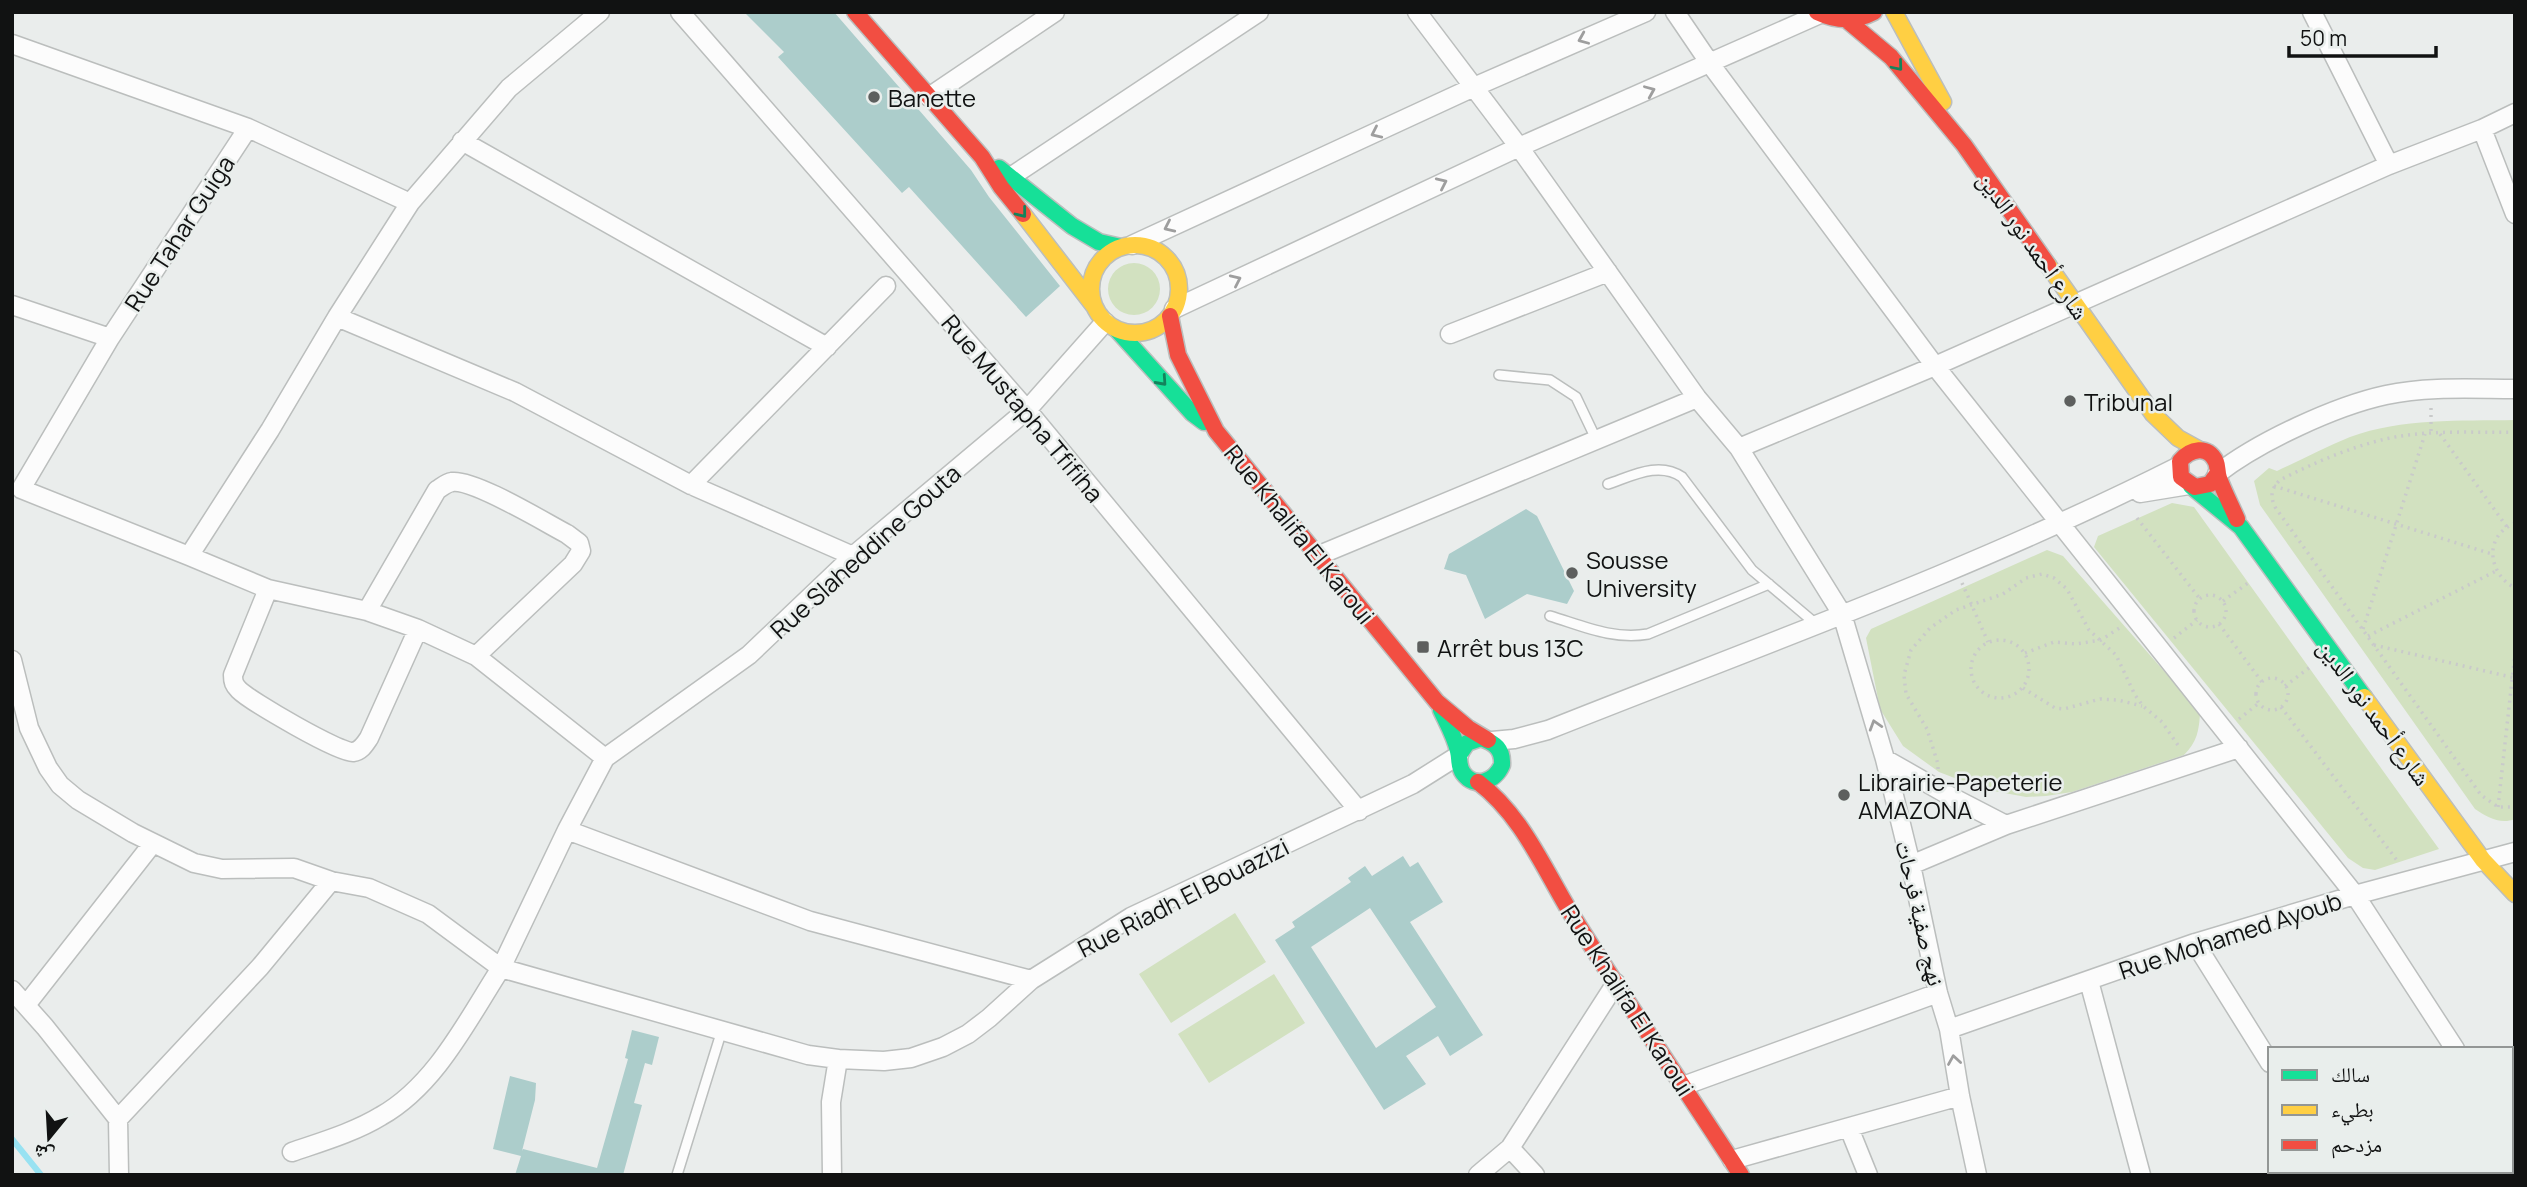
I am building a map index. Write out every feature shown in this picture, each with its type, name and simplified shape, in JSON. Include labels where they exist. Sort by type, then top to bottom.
[{"type":"main road","points":[[855,12],[982,157],[1001,187],[1111,326],[1131,333],[1146,332],[1159,326],[1172,312],[1179,294],[1178,279],[1172,265],[1161,254],[1148,247],[1099,242],[1072,226],[1012,176],[982,157]]},
{"type":"main road","points":[[1819,13],[1848,21],[1874,12]]},
{"type":"main road","points":[[1894,12],[1964,145]]},
{"type":"main road","points":[[1848,21],[1891,57],[1964,145]]},
{"type":"main road","name":"شارع أحمد نور الدين","points":[[1964,145],[2153,414],[2179,466]]},
{"type":"main road","points":[[1094,306],[1090,292],[1092,277],[1098,264],[1108,253],[1127,246]]},
{"type":"main road","name":"Rue Khalifa El Karoui","points":[[1172,312],[1178,355],[1216,431],[1437,702],[1468,728],[1490,740]]},
{"type":"main road","name":"Rue Khalifa El Karoui","points":[[1111,326],[1192,413],[1216,431]]},
{"type":"main road","name":"شارع أحمد نور الدين","points":[[2153,414],[2178,438],[2201,449]]},
{"type":"main road","points":[[2201,449],[2214,456],[2218,468],[2210,484],[2197,488],[2190,486],[2181,477],[2179,466],[2187,452],[2201,449]]},
{"type":"main road","name":"شارع أحمد نور الدين","points":[[2217,474],[2241,527],[2483,860],[2515,894]]},
{"type":"main road","name":"شارع أحمد نور الدين","points":[[2190,486],[2241,527]]},
{"type":"main road","name":"Rue Khalifa El Karoui","points":[[1437,702],[1459,755]]},
{"type":"main road","points":[[1473,740],[1490,740],[1501,750],[1503,762],[1498,775],[1485,782],[1474,781],[1461,770],[1459,755],[1462,748],[1473,740]]},
{"type":"main road","name":"Rue Khalifa El Karoui","points":[[1503,762],[1519,822],[1574,918],[1737,1168]]},
{"type":"main road","name":"Rue Khalifa El Karoui","points":[[1474,781],[1494,794],[1519,822]]},
{"type":"street","points":[[189,556],[410,203],[509,88],[600,12]]},
{"type":"street","name":"Rue Mustapha Tfifiha","points":[[680,12],[1027,411],[1359,811]]},
{"type":"street","points":[[929,97],[1055,12]]},
{"type":"street","points":[[1012,176],[1259,12]]},
{"type":"street","name":"نهج صفية فرحات","points":[[1417,12],[1519,147],[1697,398],[1739,449],[1842,614],[1885,759],[1911,865],[1938,993],[1949,1029],[1977,1175]]},
{"type":"street","points":[[1127,246],[1474,87],[1646,12]]},
{"type":"street","points":[[1675,12],[1711,65],[1935,366],[2355,895],[2454,1047]]},
{"type":"street","points":[[2312,12],[2389,165]]},
{"type":"street","points":[[1172,312],[1519,147],[1711,65],[1819,13]]},
{"type":"street","points":[[12,44],[248,128],[410,203]]},
{"type":"street","points":[[1739,449],[1935,366],[2389,165],[2482,129],[2515,113]]},
{"type":"street","name":"Rue Tahar Guiga","points":[[17,495],[110,338],[248,128]]},
{"type":"street","points":[[2482,129],[2515,214]]},
{"type":"street","points":[[462,141],[827,347]]},
{"type":"street","points":[[1450,334],[1608,272]]},
{"type":"street","points":[[691,485],[886,286]]},
{"type":"street","points":[[12,305],[110,338]]},
{"type":"street","points":[[337,317],[515,392],[691,485],[853,556]]},
{"type":"street","name":"Rue Slaheddine Gouta","points":[[605,758],[749,655],[853,556],[1027,411],[1111,326]]},
{"type":"street","points":[[2217,474],[2258,446],[2344,408],[2386,395],[2431,390],[2515,389]]},
{"type":"street","points":[[1317,556],[1697,398]]},
{"type":"street","points":[[2201,449],[2258,446]]},
{"type":"street","points":[[1490,740],[1514,739],[1548,730],[1842,614],[2061,524],[2179,466]]},
{"type":"street","points":[[367,611],[437,490],[448,482],[480,489],[567,534],[579,543],[581,551],[573,564],[476,656]]},
{"type":"street","points":[[2119,496],[2190,486]]},
{"type":"street","points":[[17,495],[189,556],[268,589],[367,611],[418,629],[476,656],[605,758],[501,968],[438,1066],[382,1116],[292,1152]]},
{"type":"street","points":[[268,589],[233,675],[233,681],[241,692],[309,733],[346,751],[356,751],[364,746],[369,738],[418,629]]},
{"type":"street","points":[[12,660],[16,720],[29,728],[48,768],[60,785],[78,800],[194,863],[222,869],[294,868],[331,881],[369,888],[428,914],[501,968]]},
{"type":"street","points":[[1503,762],[1548,730]]},
{"type":"street","points":[[1911,865],[2006,825],[2239,748]]},
{"type":"street","name":"Rue Riadh El Bouazizi","points":[[501,968],[808,1055],[884,1061],[911,1058],[943,1047],[968,1034],[1031,980],[1131,917],[1359,811],[1413,784],[1459,755]]},
{"type":"street","points":[[1885,759],[2006,825]]},
{"type":"street","name":"Rue Riadh El Bouazizi","points":[[1413,784],[1441,779],[1474,781]]},
{"type":"street","points":[[567,830],[810,921],[1031,980]]},
{"type":"street","points":[[26,1005],[153,843]]},
{"type":"street","name":"Rue Mohamed Ayoub","points":[[1949,1029],[2195,943],[2355,895],[2515,852]]},
{"type":"street","points":[[119,1175],[116,1139],[118,1119],[260,967],[331,881]]},
{"type":"street","points":[[2195,943],[2268,1060]]},
{"type":"street","points":[[2089,981],[2141,1175]]},
{"type":"street","points":[[1478,1175],[1510,1148],[1616,983]]},
{"type":"street","points":[[12,989],[118,1119]]},
{"type":"street","points":[[1683,1086],[1938,993]]},
{"type":"street","points":[[832,1175],[831,1102],[838,1059]]},
{"type":"street","points":[[1737,1168],[1849,1128],[1960,1096]]},
{"type":"street","points":[[1849,1128],[1868,1175]]},
{"type":"street","points":[[1510,1148],[1535,1175]]},
{"type":"lane","points":[[1499,375],[1550,380],[1576,397],[1596,439]]},
{"type":"lane","points":[[1608,484],[1657,468],[1673,471],[1682,477],[1752,570],[1816,624]]},
{"type":"lane","points":[[1549,615],[1610,635],[1629,637],[1648,634],[1769,584]]},
{"type":"lane","points":[[677,1175],[722,1030]]},
{"type":"path","points":[[2431,390],[2431,434]]},
{"type":"path","points":[[2515,432],[2402,436],[2355,449],[2285,478],[2274,486],[2272,496],[2275,507],[2482,795],[2498,807],[2515,807]]},
{"type":"path","points":[[2363,629],[2425,434]]},
{"type":"path","points":[[2440,434],[2507,527]]},
{"type":"path","points":[[2274,486],[2492,554]]},
{"type":"path","points":[[2137,518],[2200,598]]},
{"type":"path","points":[[2515,523],[2507,527],[2494,542],[2492,554],[2496,571],[2506,583],[2515,588]]},
{"type":"path","points":[[1955,569],[1988,642]]},
{"type":"path","points":[[2368,636],[2496,571]]},
{"type":"path","points":[[1935,788],[1938,764],[1927,729],[1906,694],[1904,675],[1912,650],[1930,628],[1956,610],[2003,594],[2026,578],[2042,574],[2054,578],[2067,589],[2089,630],[2116,655],[2135,695],[2143,706],[2162,722],[2189,765]]},
{"type":"path","points":[[2223,601],[2248,583]]},
{"type":"path","points":[[2214,596],[2223,601],[2226,611],[2219,624],[2209,627],[2197,620],[2194,608],[2200,598],[2214,596]]},
{"type":"path","points":[[2025,653],[2054,642],[2076,644],[2101,640],[2135,617]]},
{"type":"path","points":[[2161,650],[2197,620]]},
{"type":"path","points":[[2219,624],[2262,682]]},
{"type":"path","points":[[2001,639],[2010,641],[2025,653],[2029,671],[2023,688],[2007,698],[1997,699],[1979,690],[1970,672],[1975,652],[1988,642],[2001,639]]},
{"type":"path","points":[[2374,645],[2513,677]]},
{"type":"path","points":[[2498,807],[2515,653]]},
{"type":"path","points":[[2285,686],[2309,668]]},
{"type":"path","points":[[2276,679],[2285,686],[2287,699],[2281,707],[2270,710],[2259,703],[2256,691],[2262,682],[2276,679]]},
{"type":"path","points":[[2023,688],[2055,708],[2064,709],[2101,699],[2143,706]]},
{"type":"path","points":[[2225,731],[2259,703]]},
{"type":"path","points":[[2281,707],[2399,863]]},
{"type":"green space","points":[[1134,263],[1153,270],[1160,289],[1153,308],[1134,315],[1115,308],[1108,289],[1115,270]]},
{"type":"green space","points":[[2515,420],[2515,819],[2499,821],[2475,809],[2260,505],[2254,481],[2269,468],[2277,471],[2350,437],[2390,426]]},
{"type":"green space","points":[[2172,503],[2194,507],[2439,849],[2375,870],[2363,868],[2348,858],[2094,547],[2098,536]]},
{"type":"green space","points":[[2047,550],[2063,556],[2192,703],[2200,713],[2200,719],[2195,741],[2184,755],[2072,792],[2026,797],[1983,789],[1939,772],[1903,746],[1880,709],[1866,638],[1871,629]]},
{"type":"green space","points":[[1235,913],[1266,962],[1171,1023],[1139,974]]},
{"type":"green space","points":[[1274,974],[1305,1023],[1209,1083],[1178,1034]]},
{"type":"building","points":[[744,12],[834,12],[971,170],[989,197],[1060,286],[1026,317],[909,187],[902,193],[778,57],[784,52]]},
{"type":"building","points":[[1526,509],[1537,516],[1574,591],[1567,604],[1527,594],[1485,619],[1466,575],[1444,569],[1449,554]]},
{"type":"building","points":[[1403,856],[1410,867],[1418,862],[1443,902],[1410,922],[1483,1035],[1450,1056],[1438,1036],[1406,1056],[1426,1084],[1384,1110],[1275,940],[1295,927],[1292,922],[1351,882],[1348,878],[1365,866],[1372,876]],"holes":[[[1370,908],[1436,1007],[1376,1048],[1311,947]]]},
{"type":"building","points":[[632,1030],[659,1037],[652,1065],[645,1063],[634,1103],[642,1105],[623,1175],[515,1175],[521,1156],[493,1149],[510,1076],[536,1083],[535,1100],[522,1151],[523,1149],[597,1168],[628,1059],[625,1058]]},
{"type":"waterway","points":[[12,1139],[41,1175]]},
{"type":"traffic: fast","points":[[999,168],[1072,226],[1099,242],[1121,247]]},
{"type":"traffic: fast","points":[[1117,330],[1192,413],[1204,422]]},
{"type":"traffic: fast","points":[[2191,486],[2241,527],[2364,697]]},
{"type":"traffic: fast","points":[[1441,710],[1455,741],[1460,768],[1468,778],[1479,782],[1490,779],[1502,765],[1497,747],[1481,738],[1467,743],[1459,755]]},
{"type":"traffic: slow","points":[[1894,12],[1943,102]]},
{"type":"traffic: slow","points":[[1023,214],[1094,306]]},
{"type":"traffic: slow","points":[[1135,245],[1152,248],[1166,258],[1176,272],[1179,289],[1176,306],[1166,320],[1152,330],[1135,333],[1118,330],[1104,320],[1094,306],[1091,289],[1094,272],[1104,258],[1118,248],[1135,245]]},
{"type":"traffic: slow","points":[[2048,265],[2153,414],[2178,438],[2198,449]]},
{"type":"traffic: slow","points":[[2364,697],[2483,860],[2515,894]]},
{"type":"traffic: jam","points":[[855,12],[982,157],[1023,214]]},
{"type":"traffic: jam","points":[[1817,12],[1846,19],[1874,12]]},
{"type":"traffic: jam","points":[[1848,21],[1891,57],[1964,145],[2048,265]]},
{"type":"traffic: jam","points":[[1170,316],[1178,355],[1216,431],[1437,702],[1468,728],[1488,740]]},
{"type":"traffic: jam","points":[[2217,474],[2210,484],[2195,487],[2181,477],[2180,461],[2199,450],[2213,456],[2218,476],[2237,519]]},
{"type":"traffic: jam","points":[[1478,782],[1494,796],[1521,828],[1595,952],[1741,1175]]},
{"type":"place","name":"Banette","points":[[874,97]]},
{"type":"place","name":"Tribunal","points":[[2070,401]]},
{"type":"place","name":"Sousse University","points":[[1572,573]]},
{"type":"place","name":"Arrêt bus 13C","points":[[1423,647]]},
{"type":"place","name":"Librairie-Papeterie AMAZONA","points":[[1844,795]]}]
